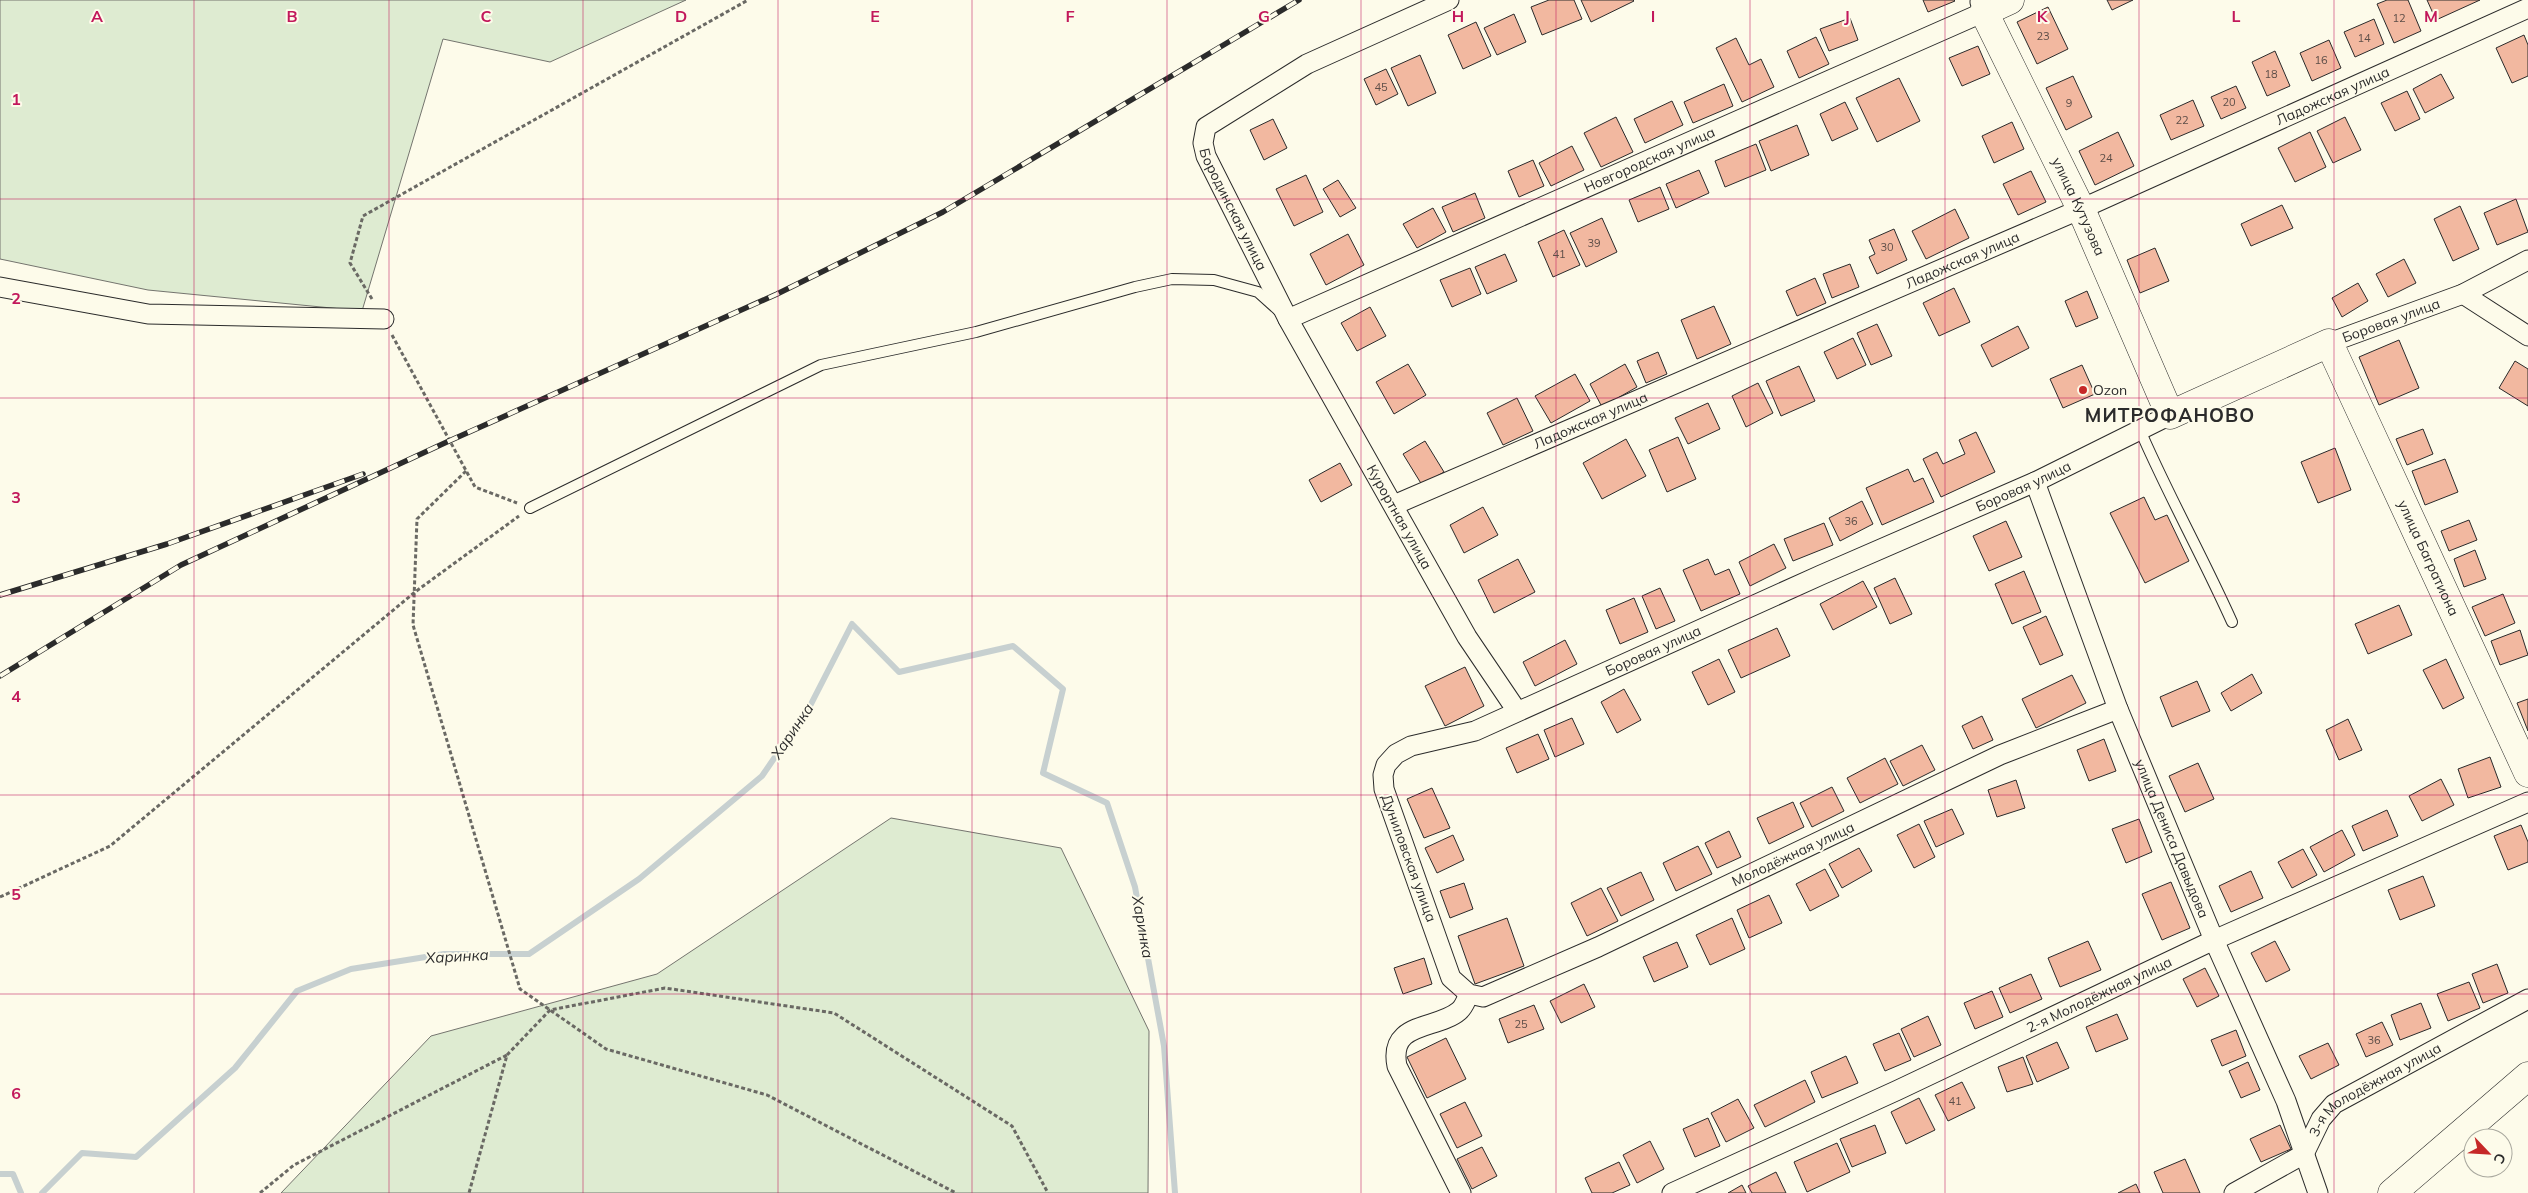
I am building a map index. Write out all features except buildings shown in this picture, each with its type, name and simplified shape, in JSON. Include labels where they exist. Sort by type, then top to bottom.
[{"type":"street","name":"Бородинская улица","points":[[1288,319],[1206,156],[1203,143],[1206,127],[1307,64],[1449,0]]},
{"type":"street","name":"Новгородская улица","points":[[1288,319],[1982,6],[2010,0]]},
{"type":"street","name":"улица Кутузова","points":[[1982,6],[2081,209],[2170,415]]},
{"type":"street","name":"Ладожская улица","points":[[1394,506],[2081,209],[2528,8]]},
{"type":"street","name":"Боровая улица","points":[[1516,711],[2035,482],[2170,415],[2328,343],[2463,294],[2528,260]]},
{"type":"street","points":[[0,287],[148,314],[384,319]]},
{"type":"street","points":[[2463,294],[2528,336]]},
{"type":"street","name":"Курортная улица","points":[[1288,319],[1467,636],[1516,711]]},
{"type":"street","name":"улица Багратиона","points":[[2328,343],[2528,773]]},
{"type":"street","name":"улица Дениса Давыдова","points":[[2035,482],[2118,709],[2214,940],[2286,1101],[2318,1193]]},
{"type":"street","name":"Молодёжная улица","points":[[1469,994],[1483,996],[1598,947],[2000,755],[2118,709]]},
{"type":"street","name":"Дуниловская улица","points":[[1469,994],[1451,978],[1396,827],[1384,789],[1383,775],[1386,765],[1396,754],[1411,746],[1475,730],[1516,711]]},
{"type":"street","name":"2-я Молодёжная улица","points":[[1672,1193],[1898,1090],[2214,940],[2528,802]]},
{"type":"street","points":[[1461,1193],[1398,1066],[1396,1057],[1397,1048],[1404,1035],[1418,1027],[1452,1016],[1460,1010],[1469,994]]},
{"type":"street","name":"3-я Молодёжная улица","points":[[2234,1193],[2304,1154],[2321,1119],[2334,1104],[2528,999]]},
{"type":"street","points":[[2392,1193],[2528,1076]]},
{"type":"lane","points":[[530,508],[821,365],[976,332],[1135,287],[1172,279],[1214,280],[1258,292],[1288,319]]},
{"type":"lane","points":[[2140,430],[2166,490],[2205,561],[2232,622]]},
{"type":"path","points":[[530,508],[475,488],[384,319],[350,263],[363,216],[748,0]]},
{"type":"path","points":[[466,471],[418,519],[414,626],[520,989],[606,1049],[767,1095],[956,1193]]},
{"type":"path","points":[[0,897],[110,846],[415,592],[530,508]]},
{"type":"path","points":[[260,1193],[294,1165],[507,1055],[550,1010],[665,988],[834,1013],[1012,1126],[1048,1193]]},
{"type":"path","points":[[468,1193],[507,1055]]},
{"type":"green space","points":[[0,0],[686,0],[550,62],[443,39],[362,311],[148,290],[0,259]]},
{"type":"green space","points":[[891,818],[1061,848],[1149,1031],[1148,1193],[281,1193],[431,1036],[657,974]]},
{"type":"waterway","name":"Харинка","points":[[42,1193],[82,1153],[136,1157],[235,1068],[297,991],[351,969],[444,954],[529,954],[639,879],[762,776],[810,706],[852,624],[899,672],[1013,646],[1063,689],[1043,773],[1107,803],[1135,887],[1164,1046],[1175,1193]]},
{"type":"waterway","name":"Харинка","points":[[0,1174],[13,1174],[21,1193]]},
{"type":"railway","points":[[0,676],[181,565],[449,441],[777,294],[943,212],[1299,0]]},
{"type":"railway","points":[[0,595],[167,544],[363,474]]},
{"type":"place","name":"Ozon","points":[[2083,390]]},
{"type":"district","name":"МИТРОФАНОВО","points":[[2170,415]]}]
